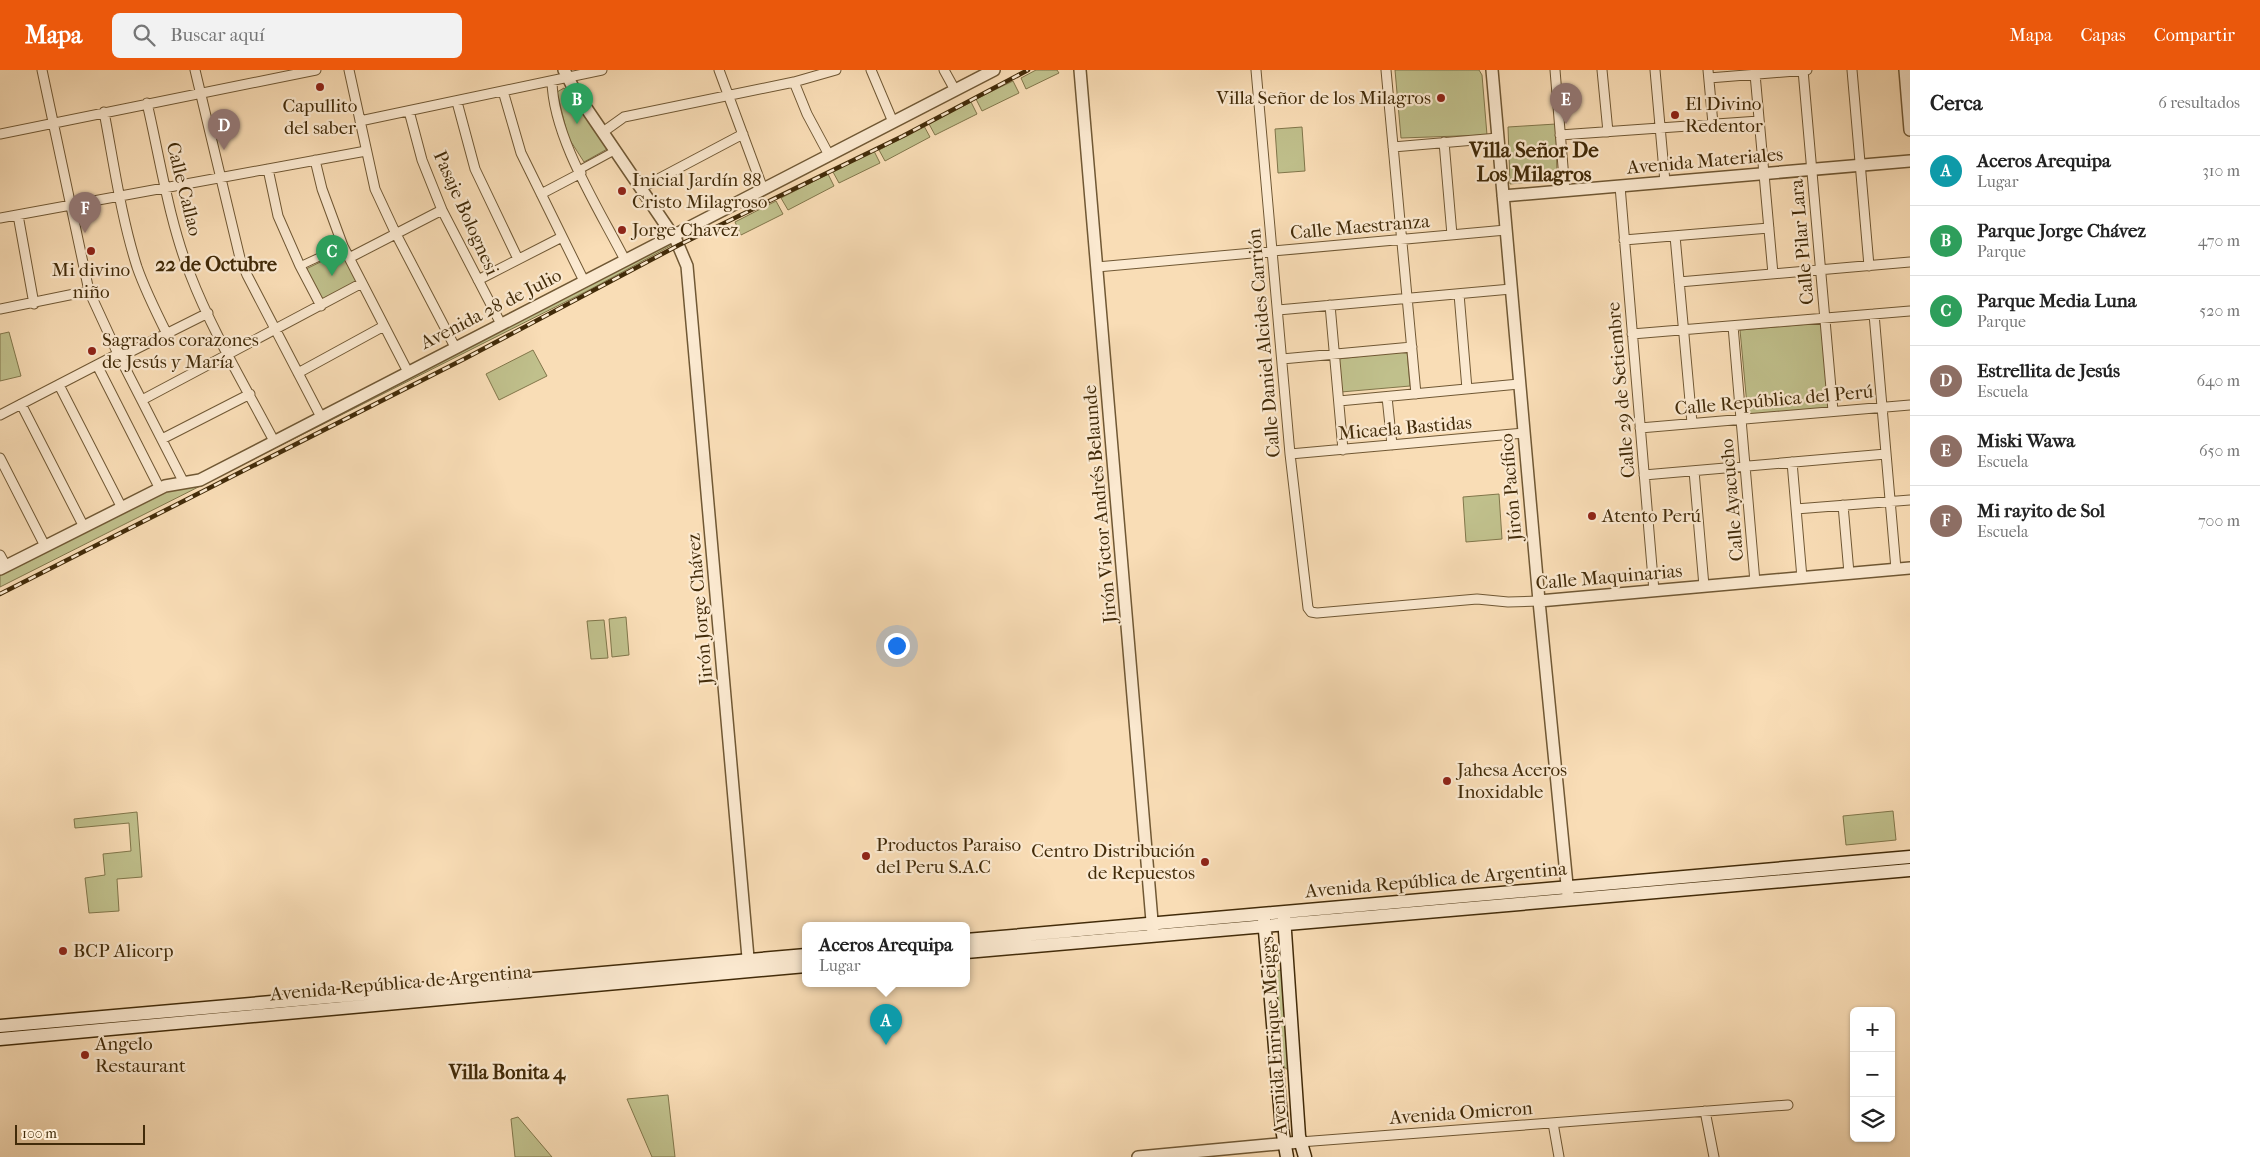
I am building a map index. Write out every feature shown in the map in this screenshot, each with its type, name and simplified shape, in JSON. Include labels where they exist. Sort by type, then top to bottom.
[{"type":"main road","name":"Avenida República de Argentina","points":[[970,952],[1153,930],[1531,897],[1794,867],[1910,857]]},
{"type":"main road","points":[[1793,880],[1794,867]]},
{"type":"main road","name":"Avenida República de Argentina","points":[[1568,893],[1793,880],[1910,870]]},
{"type":"main road","name":"Avenida Enrique Meiggs","points":[[1284,918],[1297,1113],[1300,1142],[1305,1157]]},
{"type":"main road","name":"Avenida Enrique Meiggs","points":[[1264,920],[1280,1114],[1287,1157]]},
{"type":"main road","name":"Avenida República de Argentina","points":[[970,940],[1153,930]]},
{"type":"main road","name":"Avenida República de Argentina","points":[[748,966],[802,956]]},
{"type":"main road","name":"Avenida República de Argentina","points":[[0,1026],[111,1022],[748,966],[802,966]]},
{"type":"main road","points":[[1268,969],[1288,967]]},
{"type":"main road","name":"Avenida República de Argentina","points":[[0,1040],[111,1022]]},
{"type":"main road","points":[[1280,1114],[1297,1113]]},
{"type":"street","points":[[42,70],[89,291],[119,356],[184,484]]},
{"type":"street","points":[[195,70],[220,178],[246,275],[321,417]]},
{"type":"street","points":[[0,134],[316,70]]},
{"type":"street","points":[[349,70],[376,189],[396,234],[455,347]]},
{"type":"street","points":[[360,121],[552,81],[565,74],[602,70]]},
{"type":"street","points":[[719,70],[763,189]]},
{"type":"street","points":[[603,132],[624,117],[794,82],[836,70]]},
{"type":"street","points":[[871,70],[892,122]]},
{"type":"street","points":[[944,70],[955,90]]},
{"type":"street","name":"Avenida 28 de Julio","points":[[3,568],[160,489],[170,485],[200,480],[625,260],[676,240],[763,189],[994,70]]},
{"type":"street","name":"Jirón Victor Andrés Belaunde","points":[[1080,70],[1153,930]]},
{"type":"street","name":"Calle Daniel Alcides Carrión","points":[[1256,70],[1290,454],[1306,603],[1311,612]]},
{"type":"street","points":[[1386,70],[1416,394]]},
{"type":"street","name":"Jirón Pacífico","points":[[1492,70],[1539,601],[1568,893]]},
{"type":"street","points":[[1554,70],[1565,191]]},
{"type":"street","points":[[1602,70],[1608,132]]},
{"type":"street","points":[[1655,70],[1665,182]]},
{"type":"street","name":"Calle Pilar Lara","points":[[1803,70],[1833,411]]},
{"type":"street","points":[[1713,124],[1708,74],[1756,74],[1807,70]]},
{"type":"street","points":[[1852,70],[1869,266]]},
{"type":"street","points":[[1905,70],[1910,130]]},
{"type":"street","name":"Jirón Jorge Chávez","points":[[565,74],[676,240],[687,266],[748,966]]},
{"type":"street","points":[[1756,74],[1773,274]]},
{"type":"street","points":[[552,81],[558,121],[580,171],[625,260]]},
{"type":"street","points":[[794,82],[807,114],[829,155]]},
{"type":"street","points":[[503,92],[515,139],[584,281]]},
{"type":"street","points":[[457,102],[475,169],[518,259]]},
{"type":"street","name":"Calle Callao","points":[[147,104],[166,188],[189,272],[274,441]]},
{"type":"street","name":"Pasaje Bolognesi","points":[[409,111],[422,160],[442,210],[501,324]]},
{"type":"street","points":[[104,112],[120,196],[138,268],[150,300],[167,334]]},
{"type":"street","points":[[1560,135],[1760,121]]},
{"type":"street","points":[[642,188],[743,134]]},
{"type":"street","points":[[1393,147],[1498,138]]},
{"type":"street","points":[[1444,142],[1452,235]]},
{"type":"street","points":[[541,194],[616,150]]},
{"type":"street","points":[[0,218],[366,151]]},
{"type":"street","points":[[315,160],[332,220],[343,246],[408,372]]},
{"type":"street","name":"Avenida Materiales","points":[[1503,196],[1910,161]]},
{"type":"street","points":[[268,169],[278,216],[320,306]]},
{"type":"street","name":"Calle 29 de Setiembre","points":[[1620,186],[1654,590]]},
{"type":"street","points":[[349,258],[442,210]]},
{"type":"street","points":[[18,215],[34,304]]},
{"type":"street","points":[[1624,240],[1769,228]]},
{"type":"street","name":"Calle Maestranza","points":[[1097,267],[1506,230]]},
{"type":"street","points":[[1675,236],[1692,423]]},
{"type":"street","points":[[478,280],[562,237]]},
{"type":"street","points":[[300,266],[343,246]]},
{"type":"street","points":[[1679,282],[1910,262]]},
{"type":"street","points":[[142,400],[362,283]]},
{"type":"street","points":[[1278,310],[1511,289]]},
{"type":"street","points":[[0,309],[34,304],[89,291]]},
{"type":"street","points":[[1459,294],[1468,389]]},
{"type":"street","points":[[1330,305],[1343,450]]},
{"type":"street","points":[[1632,334],[1910,311]]},
{"type":"street","points":[[0,415],[96,366],[208,313]]},
{"type":"street","points":[[1874,314],[1896,569]]},
{"type":"street","points":[[298,373],[384,326]]},
{"type":"street","name":"Calle Ayacucho","points":[[1733,326],[1755,582]]},
{"type":"street","points":[[1282,358],[1412,347]]},
{"type":"street","points":[[96,366],[160,489]]},
{"type":"street","points":[[1338,401],[1520,384]]},
{"type":"street","points":[[58,385],[122,508]]},
{"type":"street","points":[[162,439],[250,394]]},
{"type":"street","points":[[1387,397],[1392,445]]},
{"type":"street","points":[[21,404],[84,527]]},
{"type":"street","name":"Calle República del Perú","points":[[1640,428],[1910,405]]},
{"type":"street","name":"Micaela Bastidas","points":[[1290,454],[1524,433]]},
{"type":"street","points":[[1644,475],[1886,454]]},
{"type":"street","points":[[0,458],[46,546]]},
{"type":"street","points":[[1792,462],[1802,578]]},
{"type":"street","points":[[1694,471],[1704,586]]},
{"type":"street","points":[[1796,509],[1910,500]]},
{"type":"street","points":[[1843,505],[1849,574]]},
{"type":"street","points":[[0,555],[3,568]]},
{"type":"street","name":"Calle Maquinarias","points":[[1311,612],[1477,599],[1508,602],[1539,601],[1910,568]]},
{"type":"street","name":"Avenida Omicron","points":[[1138,1157],[1194,1154],[1300,1142],[1788,1105]]},
{"type":"street","points":[[1705,1111],[1714,1157]]},
{"type":"street","points":[[1552,1123],[1559,1157]]},
{"type":"green space","points":[[1036,70],[1057,70],[1059,73],[1026,89],[1021,78]]},
{"type":"green space","name":"Villa Señor de los Milagros","points":[[1395,70],[1479,70],[1482,75],[1487,135],[1401,138]]},
{"type":"green space","points":[[1013,81],[1019,93],[982,111],[976,99]]},
{"type":"green space","points":[[564,88],[609,148],[584,162],[568,137],[557,92]]},
{"type":"green space","points":[[971,102],[977,114],[935,135],[929,124]]},
{"type":"green space","points":[[1556,124],[1557,179],[1510,184],[1508,127]]},
{"type":"green space","points":[[924,126],[930,137],[885,161],[879,150]]},
{"type":"green space","points":[[1302,127],[1305,171],[1278,173],[1275,129]]},
{"type":"green space","points":[[874,151],[880,163],[839,183],[833,172]]},
{"type":"green space","points":[[828,174],[834,186],[788,210],[781,198]]},
{"type":"green space","points":[[776,201],[783,214],[741,235],[735,222]]},
{"type":"green space","points":[[672,241],[674,244],[591,289],[0,587],[0,571],[171,486],[190,484]]},
{"type":"green space","points":[[341,252],[358,284],[322,302],[306,269]]},
{"type":"green space","points":[[1821,323],[1829,410],[1748,416],[1740,330]]},
{"type":"green space","points":[[9,332],[21,376],[0,381],[0,334]]},
{"type":"green space","points":[[533,350],[547,376],[499,400],[486,374]]},
{"type":"green space","points":[[1407,351],[1410,386],[1341,392],[1338,359]]},
{"type":"green space","points":[[1499,494],[1502,539],[1466,542],[1463,497]]},
{"type":"green space","points":[[626,617],[629,655],[612,657],[609,619]]},
{"type":"green space","points":[[604,620],[608,658],[591,659],[587,621]]},
{"type":"green space","points":[[1893,811],[1896,840],[1846,845],[1843,816]]},
{"type":"green space","points":[[137,812],[142,877],[117,879],[119,911],[89,913],[85,878],[105,875],[103,854],[131,851],[129,823],[75,828],[74,819]]},
{"type":"green space","points":[[1280,970],[1283,972],[1290,1068],[1288,1070],[1283,1066],[1275,972]]},
{"type":"green space","points":[[668,1095],[675,1157],[652,1157],[627,1099]]},
{"type":"green space","points":[[518,1117],[552,1157],[515,1157],[511,1119]]},
{"type":"railway","points":[[0,594],[466,358],[679,245],[903,136],[1028,70]]},
{"type":"place","name":"Capullito del saber","points":[[320,87]]},
{"type":"place","name":"Villa Señor de los Milagros","points":[[1441,98]]},
{"type":"place","name":"El Divino Redentor","points":[[1675,115]]},
{"type":"place","name":"Parque Jorge Chávez","points":[[577,124]]},
{"type":"place","name":"Miski Wawa","points":[[1566,124]]},
{"type":"place","name":"Estrellita de Jesús","points":[[224,150]]},
{"type":"place","name":"Inicial Jardín 88 Cristo Milagroso","points":[[622,191]]},
{"type":"place","name":"Jorge Chavez","points":[[622,230]]},
{"type":"place","name":"Mi rayito de Sol","points":[[85,233]]},
{"type":"place","name":"Mi divino niño","points":[[91,251]]},
{"type":"place","name":"Parque Media Luna","points":[[332,276]]},
{"type":"place","name":"Sagrados corazones de Jesús y María","points":[[92,351]]},
{"type":"place","name":"Atento Perú","points":[[1592,516]]},
{"type":"place","name":"Jahesa Aceros Inoxidable","points":[[1447,781]]},
{"type":"place","name":"Productos Paraiso del Peru S.A.C","points":[[866,856]]},
{"type":"place","name":"Centro Distribución de Repuestos","points":[[1205,862]]},
{"type":"place","name":"BCP Alicorp","points":[[63,951]]},
{"type":"place","name":"Aceros Arequipa","points":[[886,1045]]},
{"type":"place","name":"Angelo Restaurant","points":[[85,1055]]},
{"type":"district","name":"Villa Señor De Los Milagros","points":[[1534,162]]},
{"type":"district","name":"22 de Octubre","points":[[216,264]]},
{"type":"district","name":"Villa Bonita 4","points":[[507,1072]]}]
